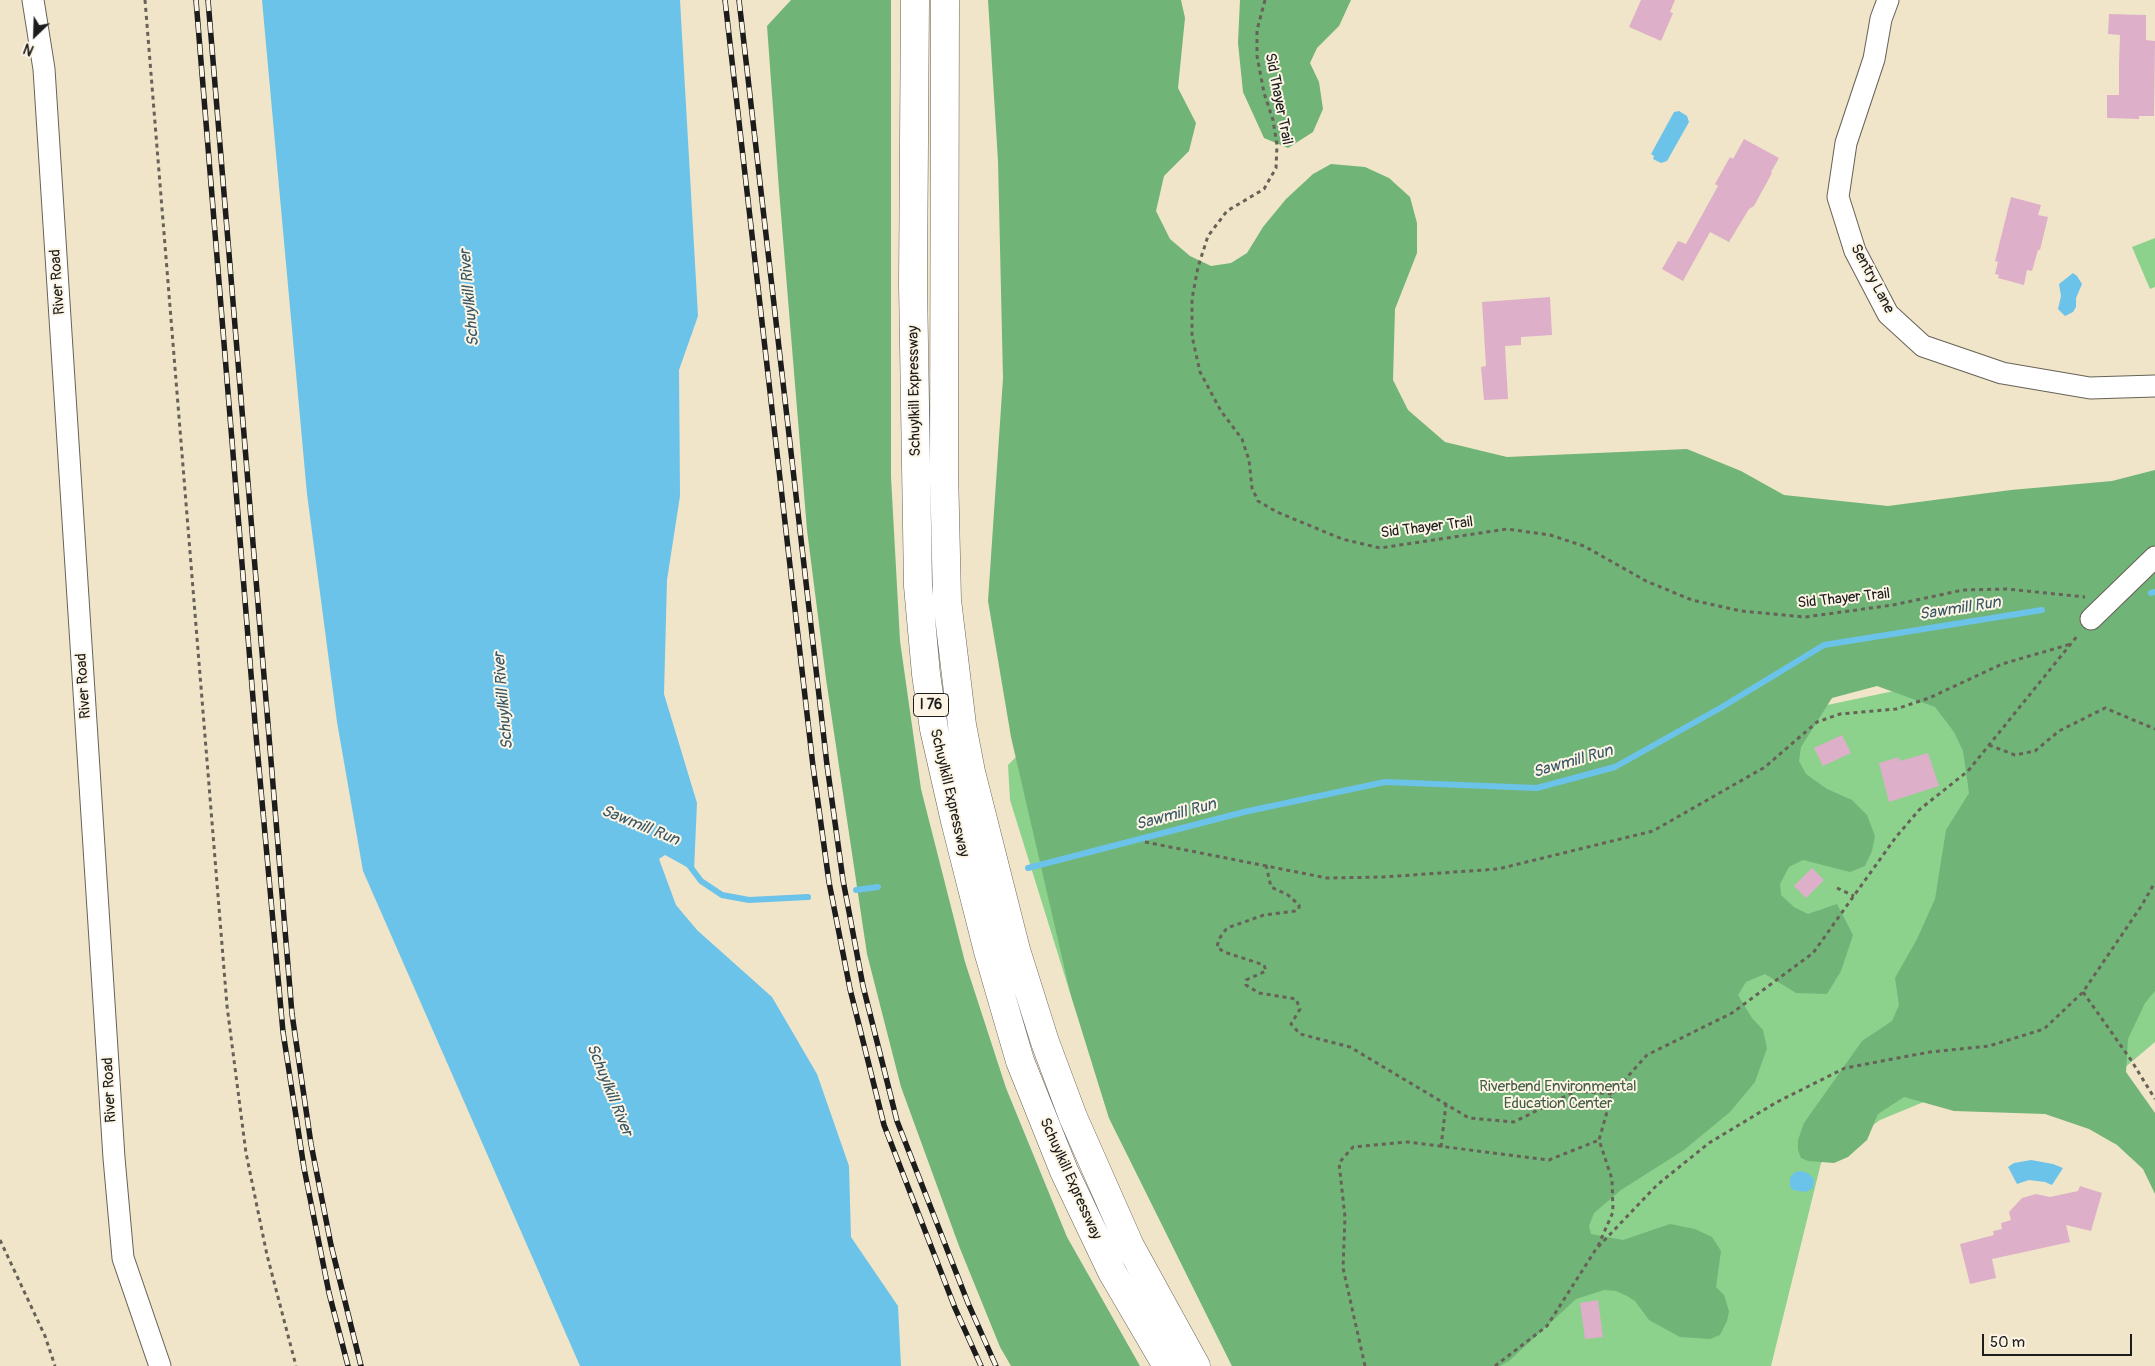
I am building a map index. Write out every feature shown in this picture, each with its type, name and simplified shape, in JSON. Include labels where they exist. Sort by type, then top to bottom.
[{"type":"highway","name":"Schuylkill Expressway","points":[[916,0],[913,284],[918,586],[926,674],[934,729],[988,951],[1020,1061],[1064,1171],[1112,1272],[1167,1366]]},
{"type":"highway","name":"Schuylkill Expressway","points":[[945,0],[945,497],[947,600],[962,725],[971,772],[1016,950],[1045,1042],[1073,1117],[1130,1246],[1196,1366]]},
{"type":"street","name":"River Road","points":[[33,0],[44,69],[114,1158],[123,1258],[160,1366]]},
{"type":"street","name":"Sentry Lane","points":[[1888,0],[1881,19],[1874,59],[1846,143],[1838,197],[1855,251],[1888,314],[1924,346],[2002,373],[2090,388],[2155,386]]},
{"type":"street","points":[[2091,619],[2155,557]]},
{"type":"path","points":[[145,0],[228,1015],[238,1098],[253,1190],[279,1307],[296,1366]]},
{"type":"path","name":"Sid Thayer Trail","points":[[1265,0],[1257,30],[1256,56],[1264,93],[1273,120],[1277,144],[1276,168],[1264,189],[1227,211],[1208,236],[1198,267],[1192,299],[1192,336],[1200,372],[1221,411],[1242,439],[1249,460],[1252,488],[1258,501],[1285,516],[1342,539],[1380,548],[1507,529],[1550,535],[1584,546],[1646,581],[1692,600],[1741,611],[1805,617],[1893,605],[1963,590],[2007,589],[2111,600]]},
{"type":"path","points":[[1494,1366],[1547,1326],[1596,1249],[1613,1212],[1612,1179],[1599,1140],[1612,1094],[1646,1055],[1732,1013],[1813,953],[1896,837],[1919,810],[1968,771],[2091,619]]},
{"type":"path","points":[[1145,842],[1327,878],[1383,877],[1498,869],[1653,831],[1765,767],[1817,722],[1840,714],[1896,708],[1929,698],[2002,664],[2071,644]]},
{"type":"path","points":[[1989,745],[2015,755],[2035,752],[2059,731],[2105,708],[2155,729]]},
{"type":"path","points":[[1266,865],[1271,887],[1288,895],[1299,905],[1300,909],[1264,915],[1228,928],[1219,939],[1217,947],[1224,952],[1264,965],[1266,971],[1246,980],[1246,985],[1259,993],[1296,1000],[1300,1009],[1291,1024],[1300,1034],[1350,1047],[1470,1118],[1514,1122],[1576,1091],[1612,1094]]},
{"type":"path","points":[[1596,1249],[1657,1185],[1709,1143],[1776,1102],[1845,1068],[1930,1052],[1989,1046],[2044,1029],[2083,992],[2142,905],[2155,882]]},
{"type":"path","points":[[1837,888],[1854,896]]},
{"type":"path","points":[[2083,992],[2155,1098]]},
{"type":"path","points":[[1442,1147],[1446,1104]]},
{"type":"path","points":[[1366,1366],[1343,1268],[1345,1217],[1339,1163],[1353,1147],[1406,1142],[1549,1160],[1599,1140]]},
{"type":"path","points":[[0,1240],[45,1336],[55,1366]]},
{"type":"green space","points":[[791,0],[891,0],[891,477],[900,641],[921,789],[965,962],[1006,1088],[1067,1237],[1140,1366],[1011,1366],[1000,1347],[959,1246],[901,1087],[867,954],[826,679],[807,530],[779,190],[767,26]]},
{"type":"green space","points":[[988,0],[1181,0],[1185,18],[1178,88],[1196,123],[1189,151],[1164,176],[1156,211],[1170,239],[1190,256],[1211,266],[1231,263],[1247,253],[1263,227],[1286,199],[1313,174],[1331,164],[1365,167],[1389,178],[1410,197],[1417,223],[1417,253],[1395,309],[1393,380],[1408,410],[1445,442],[1507,457],[1687,449],[1741,471],[1784,495],[1888,506],[2011,490],[2112,481],[2155,470],[2155,991],[2145,1003],[2128,1039],[2126,1072],[2155,1113],[2155,1194],[2143,1169],[2117,1145],[2089,1129],[2045,1114],[1954,1111],[1904,1097],[1878,1114],[1867,1140],[1848,1157],[1834,1163],[1808,1161],[1801,1158],[1798,1150],[1798,1140],[1804,1123],[1862,1041],[1892,1021],[1899,1005],[1895,978],[1917,939],[1935,899],[1946,830],[1969,793],[1963,751],[1954,732],[1935,707],[1877,686],[1832,698],[1801,747],[1799,761],[1806,774],[1827,789],[1852,800],[1867,815],[1875,836],[1872,851],[1865,866],[1850,872],[1803,860],[1789,867],[1780,884],[1781,895],[1794,907],[1808,914],[1837,904],[1853,935],[1841,971],[1827,994],[1796,993],[1765,974],[1746,982],[1738,995],[1752,1018],[1763,1030],[1767,1048],[1755,1082],[1730,1112],[1684,1150],[1621,1190],[1594,1213],[1589,1226],[1591,1234],[1623,1240],[1670,1224],[1695,1229],[1712,1237],[1721,1251],[1716,1287],[1724,1295],[1729,1311],[1727,1321],[1720,1335],[1710,1339],[1680,1337],[1649,1320],[1635,1301],[1627,1296],[1616,1291],[1604,1290],[1576,1299],[1509,1361],[1500,1366],[1232,1366],[1109,1118],[1070,992],[1011,737],[988,601],[1003,378],[998,161]]},
{"type":"green space","points":[[1240,0],[1351,0],[1339,26],[1317,48],[1310,63],[1319,82],[1323,109],[1313,132],[1288,148],[1264,138],[1243,92],[1238,43]]},
{"type":"green space","points":[[2155,238],[2155,287],[2150,289],[2132,247]]},
{"type":"green space","name":"Riverbend Environmental Education Center","points":[[2155,541],[2155,1042],[2103,1086],[1943,1094],[1880,1120],[1821,1163],[1771,1366],[1232,1366],[1109,1118],[1010,800],[1008,765],[1034,739],[1794,712],[1913,687]]},
{"type":"water","name":"Schuylkill River","points":[[262,0],[680,0],[698,316],[679,370],[680,496],[667,580],[664,694],[697,803],[694,871],[665,855],[659,859],[676,905],[697,930],[772,997],[817,1074],[849,1166],[851,1237],[898,1306],[901,1366],[580,1366],[363,871],[337,722],[307,494]]},
{"type":"water","points":[[1679,111],[1687,116],[1689,122],[1667,161],[1661,163],[1653,159],[1654,156],[1651,154],[1674,112]]},
{"type":"water","points":[[2073,273],[2082,284],[2076,298],[2076,307],[2073,312],[2065,316],[2058,309],[2061,296],[2059,284]]},
{"type":"water","points":[[2031,1160],[2063,1168],[2052,1185],[2029,1180],[2017,1184],[2008,1167],[2014,1163]]},
{"type":"water","points":[[1802,1171],[1814,1179],[1813,1188],[1806,1192],[1793,1190],[1790,1186],[1790,1178],[1795,1172]]},
{"type":"building","points":[[1641,0],[1675,0],[1670,12],[1673,13],[1661,41],[1629,27]]},
{"type":"building","points":[[2109,14],[2146,15],[2146,40],[2155,41],[2154,116],[2139,116],[2139,119],[2107,118],[2107,95],[2119,95],[2120,35],[2108,34]]},
{"type":"building","points":[[1744,139],[1779,158],[1754,206],[1749,209],[1729,242],[1710,232],[1683,281],[1662,269],[1678,241],[1686,244],[1718,186],[1715,184],[1730,157],[1733,159]]},
{"type":"building","points":[[2011,197],[2041,205],[2038,215],[2048,217],[2040,250],[2038,250],[2032,271],[2027,270],[2024,285],[1998,278],[1999,275],[1995,274],[1998,262],[1995,261]]},
{"type":"building","points":[[1550,297],[1552,335],[1521,337],[1521,345],[1505,346],[1508,399],[1484,400],[1481,367],[1486,366],[1482,302]]},
{"type":"building","points":[[1842,735],[1851,753],[1823,766],[1814,748]]},
{"type":"building","points":[[1928,753],[1939,786],[1889,802],[1879,763],[1899,757],[1900,761]]},
{"type":"building","points":[[1812,868],[1824,880],[1806,898],[1794,886]]},
{"type":"building","points":[[2080,1186],[2102,1193],[2091,1231],[2066,1225],[2070,1242],[1992,1259],[1996,1278],[1970,1284],[1960,1244],[1994,1235],[1993,1231],[2002,1229],[2001,1223],[2011,1220],[2009,1212],[2022,1198],[2036,1194],[2050,1197],[2078,1191]]},
{"type":"building","points":[[1598,1300],[1603,1337],[1585,1339],[1580,1303]]},
{"type":"waterway","name":"Sawmill Run","points":[[2151,593],[2155,592]]},
{"type":"waterway","name":"Sawmill Run","points":[[1028,868],[1244,812],[1385,782],[1537,788],[1615,767],[1722,707],[1824,645],[2042,610]]},
{"type":"waterway","name":"Sawmill Run","points":[[689,865],[701,881],[722,895],[749,900],[808,897]]},
{"type":"waterway","name":"Sawmill Run","points":[[856,890],[878,887]]},
{"type":"railway","points":[[196,0],[256,735],[283,1032],[304,1168],[329,1293],[348,1366]]},
{"type":"railway","points":[[208,0],[292,1014],[311,1144],[331,1245],[361,1366]]},
{"type":"railway","points":[[725,0],[813,766],[829,882],[850,989],[884,1125],[955,1308],[981,1366]]},
{"type":"railway","points":[[739,0],[827,765],[843,880],[863,986],[897,1121],[968,1303],[996,1366]]}]
